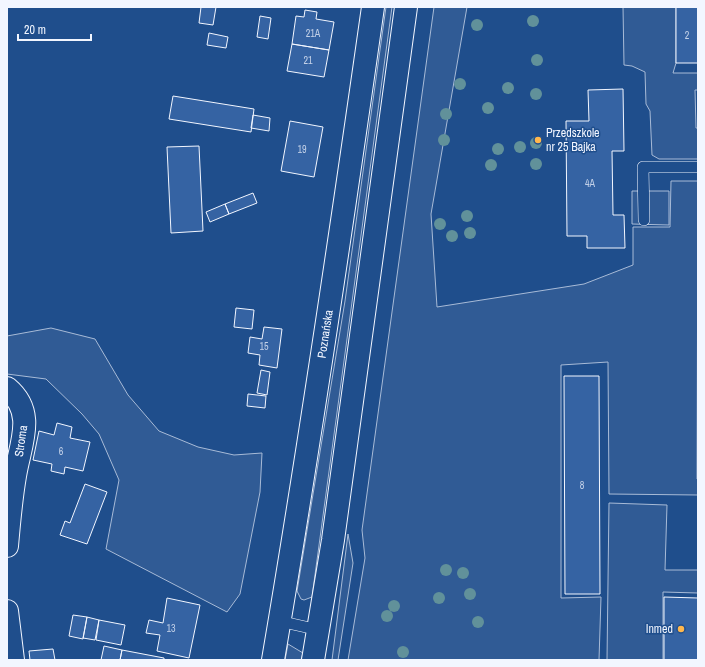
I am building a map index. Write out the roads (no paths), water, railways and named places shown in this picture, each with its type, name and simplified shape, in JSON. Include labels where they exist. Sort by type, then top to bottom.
[{"type":"main road","name":"Poznańska","points":[[272,660],[292,546],[338,255],[372,7]]},
{"type":"main road","points":[[314,660],[333,540],[406,7]]},
{"type":"main road","name":"Stroma","points":[[7,388],[15,395],[22,405],[25,423],[23,441],[15,475],[7,546]]},
{"type":"main road","points":[[7,611],[13,660]]},
{"type":"lane","points":[[644,220],[643,167],[698,167]]},
{"type":"lane","points":[[279,621],[319,630]]},
{"type":"place","name":"Przedszkole nr 25 Bajka","points":[[538,140]]},
{"type":"place","name":"Inmed","points":[[681,629]]}]
